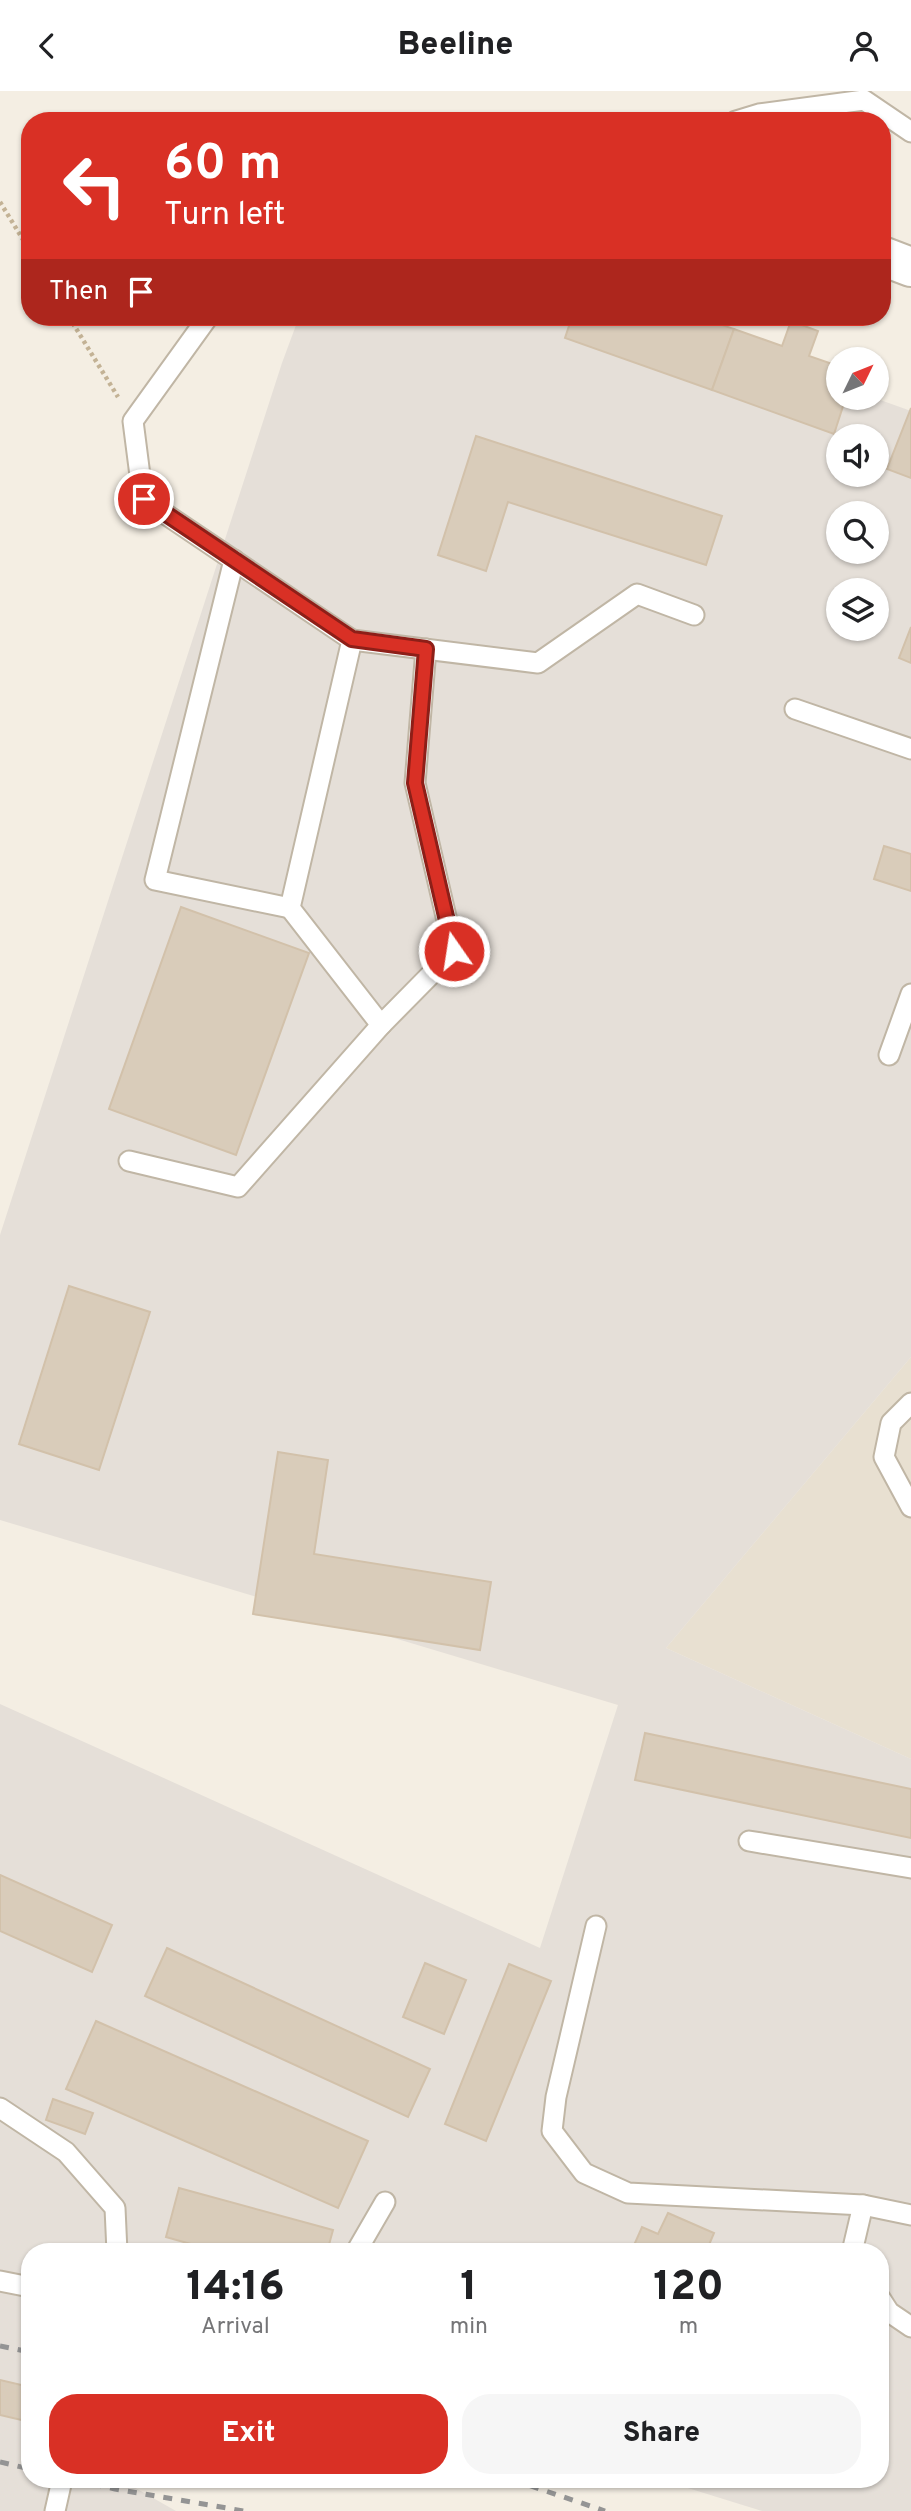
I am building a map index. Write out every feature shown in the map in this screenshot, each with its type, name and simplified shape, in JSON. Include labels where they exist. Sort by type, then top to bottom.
[{"type":"street","points":[[891,259],[911,267]]},
{"type":"lane","points":[[774,112],[864,100],[882,112]]},
{"type":"lane","points":[[891,118],[911,132]]},
{"type":"lane","points":[[201,326],[132,421],[144,499],[352,639],[538,663],[637,594],[694,615]]},
{"type":"lane","points":[[234,560],[155,880],[290,908],[381,1025]]},
{"type":"lane","points":[[290,908],[352,639]]},
{"type":"lane","points":[[129,1161],[238,1187],[381,1025],[454,951],[415,783],[426,649]]},
{"type":"lane","points":[[795,709],[911,749]]},
{"type":"lane","points":[[889,1055],[911,994]]},
{"type":"lane","points":[[911,1403],[891,1423],[884,1457],[911,1507]]},
{"type":"lane","points":[[749,1841],[911,1868]]},
{"type":"lane","points":[[596,1926],[556,2097],[552,2131],[584,2173],[628,2193],[863,2205],[911,2215]]},
{"type":"lane","points":[[0,2108],[66,2152],[115,2208],[117,2243]]},
{"type":"lane","points":[[361,2243],[385,2202]]},
{"type":"lane","points":[[854,2243],[863,2205]]},
{"type":"lane","points":[[0,2281],[21,2285]]},
{"type":"lane","points":[[889,2312],[911,2327]]},
{"type":"lane","points":[[55,2511],[60,2488]]},
{"type":"path","points":[[0,202],[21,236]]},
{"type":"path","points":[[74,326],[132,421]]},
{"type":"shaded area","points":[[296,326],[675,326],[826,381],[826,410],[889,410],[889,403],[911,411],[911,1357],[666,1648],[911,1759],[911,2511],[762,2511],[688,2488],[889,2488],[889,2243],[21,2243],[21,2488],[136,2488],[176,2511],[0,2511],[0,1704],[540,1948],[618,1705],[0,1520],[0,1235]]},
{"type":"shaded area","points":[[911,1357],[911,1759],[666,1648]]},
{"type":"building","points":[[569,326],[725,326],[734,329],[712,390],[565,338]]},
{"type":"building","points":[[789,326],[804,326],[818,331],[809,356],[826,362],[826,410],[842,410],[837,424],[826,424],[826,431],[712,390],[734,329],[782,346]]},
{"type":"building","points":[[911,408],[911,478],[889,470]]},
{"type":"building","points":[[476,436],[722,516],[706,565],[508,502],[486,571],[438,555]]},
{"type":"building","points":[[911,627],[911,663],[899,658]]},
{"type":"building","points":[[884,846],[911,854],[911,891],[874,879]]},
{"type":"building","points":[[181,907],[309,953],[236,1155],[109,1109]]},
{"type":"building","points":[[69,1286],[150,1312],[99,1470],[19,1444]]},
{"type":"building","points":[[278,1452],[328,1460],[314,1554],[491,1582],[480,1650],[253,1614]]},
{"type":"building","points":[[645,1733],[911,1789],[911,1838],[635,1780]]},
{"type":"building","points":[[0,1875],[112,1925],[92,1972],[0,1931]]},
{"type":"building","points":[[167,1948],[430,2069],[408,2117],[145,1996]]},
{"type":"building","points":[[425,1963],[466,1980],[444,2034],[403,2017]]},
{"type":"building","points":[[509,1964],[551,1981],[486,2141],[445,2124]]},
{"type":"building","points":[[96,2021],[368,2141],[338,2208],[66,2089]]},
{"type":"building","points":[[53,2099],[93,2113],[85,2134],[46,2120]]},
{"type":"building","points":[[179,2188],[333,2230],[329,2243],[187,2243],[166,2237]]},
{"type":"building","points":[[668,2213],[714,2233],[710,2243],[635,2243],[642,2227],[658,2234]]},
{"type":"building","points":[[0,2380],[21,2385],[21,2420],[0,2415]]},
{"type":"railway","points":[[0,2346],[21,2350]]},
{"type":"railway","points":[[0,2462],[21,2467]]},
{"type":"railway","points":[[111,2488],[244,2511]]},
{"type":"railway","points":[[537,2488],[605,2511]]},
{"type":"route","points":[[144,499],[352,639],[426,649],[415,783],[454,951]]}]
